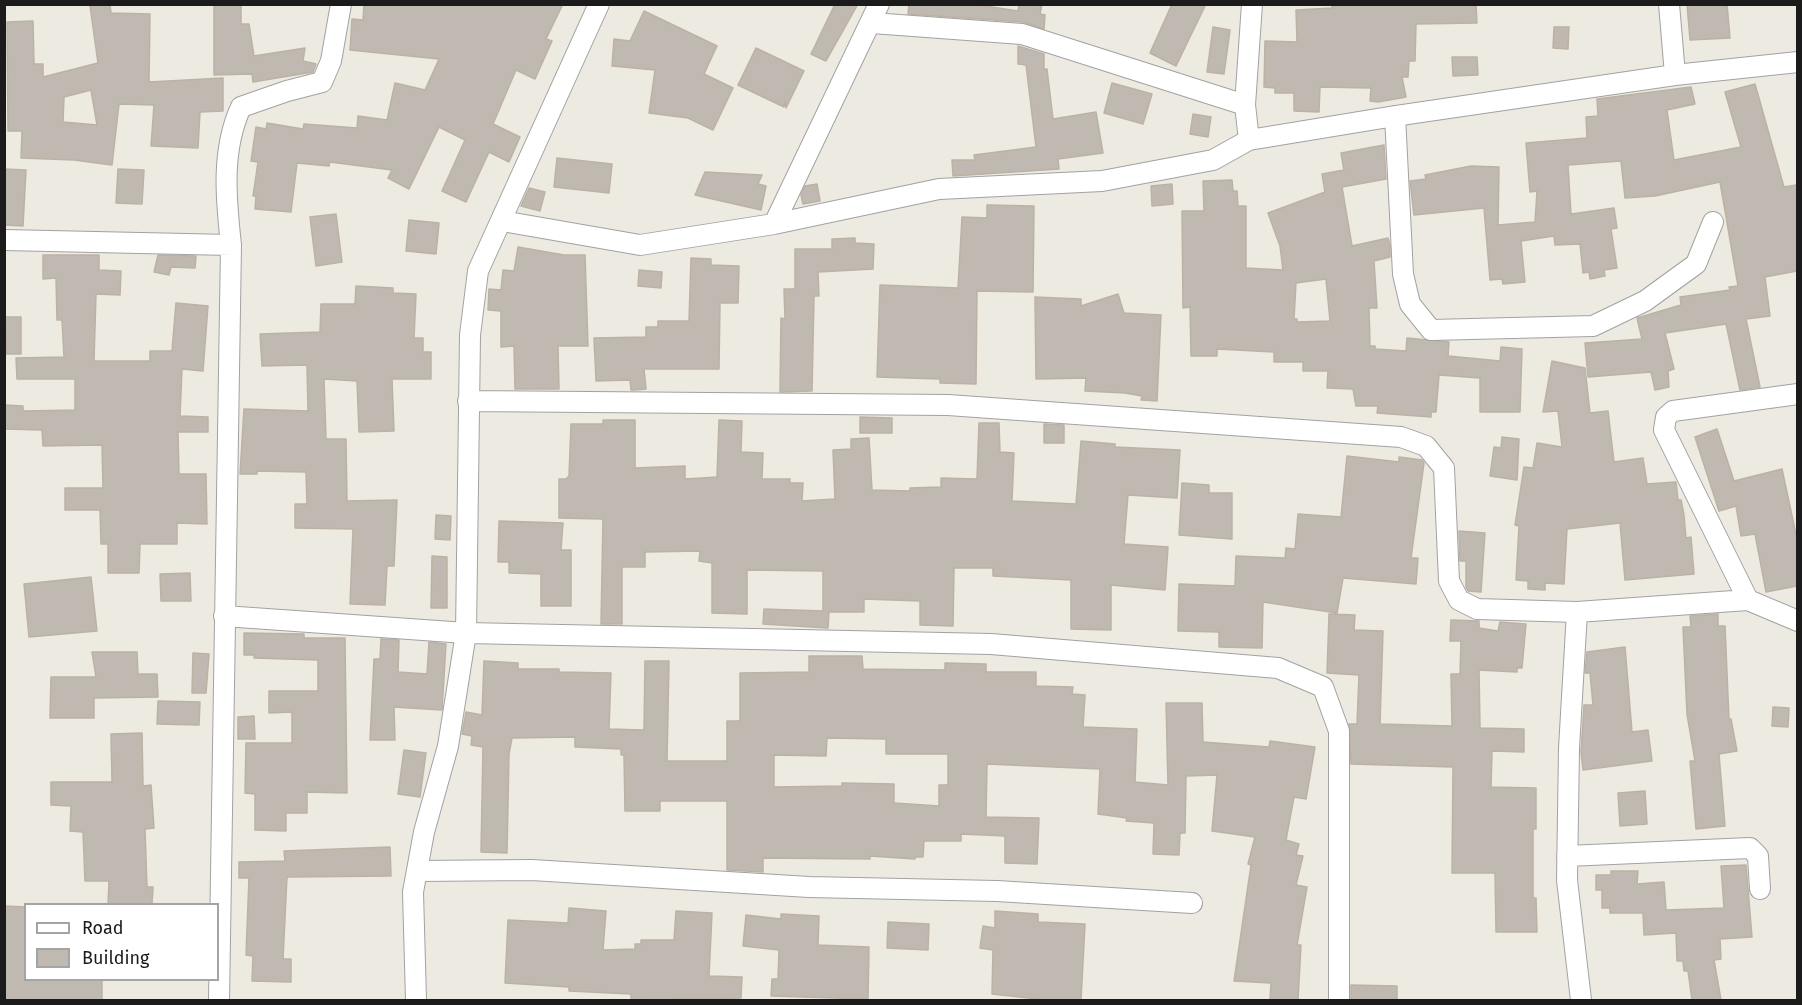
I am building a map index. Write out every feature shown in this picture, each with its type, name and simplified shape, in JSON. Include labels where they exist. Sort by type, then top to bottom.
[{"type":"street","points":[[219,1000],[231,245],[225,193],[232,127],[242,107],[287,91],[322,82],[331,61],[341,4]]},
{"type":"street","points":[[416,1000],[413,892],[424,832],[448,746],[466,633],[470,334],[478,271],[599,4]]},
{"type":"street","points":[[1249,140],[1245,105],[1251,4]]},
{"type":"street","points":[[1669,4],[1675,75]]},
{"type":"street","points":[[774,224],[875,14],[1022,34],[1245,105]]},
{"type":"street","points":[[502,221],[640,245],[774,224],[939,189],[1101,181],[1213,160],[1249,140],[1395,116],[1675,75],[1797,62]]},
{"type":"street","points":[[1395,116],[1403,274],[1410,304],[1431,330],[1593,326],[1645,301],[1696,264],[1713,222]]},
{"type":"street","points":[[4,240],[231,245]]},
{"type":"street","points":[[1748,600],[1664,430],[1666,417],[1673,411],[1797,394]]},
{"type":"street","points":[[468,401],[948,405],[1401,437],[1426,446],[1444,468],[1449,581],[1459,600],[1478,609],[1577,612],[1748,600],[1797,621]]},
{"type":"street","points":[[1577,612],[1569,748],[1567,880],[1581,1000]]},
{"type":"street","points":[[224,616],[466,633],[991,644],[1278,668],[1323,687],[1339,731],[1339,1000]]},
{"type":"street","points":[[1567,856],[1750,848],[1758,855],[1760,889]]},
{"type":"street","points":[[417,871],[532,870],[809,887],[997,891],[1192,903]]},
{"type":"building","points":[[110,4],[111,13],[150,14],[149,82],[223,78],[223,111],[200,112],[198,148],[151,146],[154,105],[119,104],[112,165],[74,160],[21,158],[22,131],[8,131],[7,22],[33,21],[34,64],[43,64],[43,77],[98,63],[90,6]],"holes":[[[91,90],[97,125],[63,122],[64,97]]]},
{"type":"building","points":[[214,4],[241,4],[241,24],[249,24],[254,56],[305,48],[303,61],[316,64],[313,72],[253,82],[252,74],[214,75]]},
{"type":"building","points":[[364,4],[563,4],[546,39],[552,41],[535,79],[516,70],[493,124],[520,137],[509,162],[489,152],[466,202],[442,191],[465,140],[439,127],[409,189],[388,178],[392,170],[330,162],[329,166],[297,163],[291,212],[255,209],[256,196],[253,196],[258,162],[251,161],[256,127],[266,129],[267,123],[303,129],[304,124],[357,128],[358,116],[387,120],[395,83],[425,90],[439,59],[350,50],[352,19],[363,20]]},
{"type":"building","points":[[835,4],[858,4],[826,61],[811,54]]},
{"type":"building","points":[[909,4],[972,4],[1018,11],[1019,4],[1042,4],[1040,14],[1045,15],[1044,29],[1023,22],[908,14]]},
{"type":"building","points":[[1172,4],[1206,4],[1176,66],[1150,53]]},
{"type":"building","points":[[1332,4],[1476,4],[1477,23],[1416,24],[1415,61],[1409,61],[1408,77],[1402,77],[1406,97],[1378,102],[1370,101],[1371,88],[1320,87],[1319,112],[1294,111],[1294,93],[1275,93],[1275,88],[1264,87],[1265,41],[1297,42],[1296,10],[1332,8]]},
{"type":"building","points":[[1687,4],[1727,4],[1730,38],[1690,40]]},
{"type":"building","points":[[644,11],[717,46],[704,74],[733,88],[713,130],[688,118],[649,113],[655,70],[612,66],[614,39],[630,41]]},
{"type":"building","points":[[1213,27],[1230,30],[1224,74],[1207,72]]},
{"type":"building","points":[[1554,27],[1569,27],[1568,49],[1553,48]]},
{"type":"building","points":[[1018,46],[1044,54],[1044,69],[1047,69],[1053,119],[1096,112],[1103,153],[1058,159],[1059,169],[953,176],[952,160],[975,160],[974,155],[1036,147],[1026,65],[1018,64]]},
{"type":"building","points":[[756,48],[804,71],[786,108],[785,100],[784,107],[738,85]]},
{"type":"building","points":[[1452,57],[1477,57],[1478,75],[1453,76]]},
{"type":"building","points":[[1112,83],[1152,94],[1143,124],[1104,113]]},
{"type":"building","points":[[1755,84],[1784,187],[1796,185],[1797,193],[1797,271],[1765,277],[1770,316],[1746,319],[1760,387],[1740,390],[1726,324],[1665,333],[1674,369],[1668,371],[1669,387],[1655,390],[1651,372],[1588,377],[1585,343],[1642,339],[1637,318],[1681,305],[1680,297],[1730,290],[1729,287],[1738,286],[1720,182],[1655,196],[1625,198],[1621,161],[1568,165],[1571,214],[1614,208],[1617,228],[1611,229],[1617,268],[1604,270],[1605,276],[1590,279],[1589,272],[1583,273],[1580,244],[1555,245],[1554,236],[1521,241],[1525,282],[1503,284],[1502,279],[1490,280],[1484,208],[1414,215],[1410,181],[1426,179],[1425,175],[1471,166],[1499,167],[1498,225],[1535,222],[1537,191],[1530,192],[1526,143],[1587,138],[1586,117],[1598,116],[1597,99],[1691,87],[1695,104],[1667,110],[1674,160],[1741,147],[1725,92]]},
{"type":"building","points":[[1193,114],[1211,117],[1208,137],[1190,134]]},
{"type":"building","points":[[1384,145],[1386,179],[1342,187],[1352,246],[1388,238],[1390,246],[1390,257],[1374,261],[1377,308],[1369,308],[1370,346],[1375,346],[1375,349],[1406,351],[1407,338],[1449,342],[1448,356],[1500,361],[1501,347],[1522,349],[1520,412],[1480,412],[1480,378],[1439,375],[1436,412],[1431,412],[1431,417],[1377,413],[1378,406],[1356,406],[1353,389],[1327,388],[1328,371],[1303,371],[1303,362],[1274,362],[1274,352],[1217,349],[1217,356],[1191,356],[1190,307],[1183,308],[1182,211],[1204,211],[1203,181],[1232,180],[1233,191],[1237,191],[1238,206],[1246,206],[1246,268],[1283,270],[1280,246],[1268,213],[1325,192],[1322,174],[1344,170],[1341,153]],"holes":[[[1326,279],[1330,321],[1297,322],[1297,319],[1294,319],[1296,283]]]},
{"type":"building","points":[[557,158],[612,164],[609,193],[554,187]]},
{"type":"building","points":[[4,169],[26,170],[23,226],[4,225]]},
{"type":"building","points":[[118,169],[144,170],[142,204],[116,203]]},
{"type":"building","points":[[705,172],[762,175],[758,184],[766,186],[761,210],[695,195]]},
{"type":"building","points":[[817,184],[820,201],[803,204],[801,195],[805,186]]},
{"type":"building","points":[[1172,184],[1173,204],[1152,206],[1151,186]]},
{"type":"building","points":[[529,188],[545,192],[540,211],[521,206]]},
{"type":"building","points":[[987,205],[1034,206],[1033,292],[977,291],[976,384],[940,383],[940,379],[877,377],[880,285],[958,288],[962,217],[987,218]]},
{"type":"building","points":[[336,214],[342,262],[316,266],[310,217]]},
{"type":"building","points":[[409,220],[439,223],[436,254],[406,251]]},
{"type":"building","points":[[855,238],[855,243],[874,244],[873,269],[818,272],[819,296],[814,296],[812,391],[780,392],[781,318],[785,319],[784,289],[795,289],[795,249],[832,249],[832,239]]},
{"type":"building","points":[[518,247],[564,255],[585,255],[588,346],[558,346],[559,389],[515,389],[514,346],[501,347],[501,311],[488,310],[489,289],[501,290],[503,270],[514,271]]},
{"type":"building","points":[[43,255],[99,255],[99,270],[121,271],[120,295],[96,294],[94,361],[150,361],[150,351],[172,351],[176,303],[208,306],[203,371],[182,369],[180,416],[208,417],[208,432],[178,432],[179,474],[206,474],[207,524],[177,523],[177,544],[140,544],[139,573],[108,573],[108,544],[101,544],[100,510],[65,510],[65,488],[103,488],[102,445],[43,446],[42,430],[5,429],[5,405],[23,406],[23,411],[75,410],[75,379],[17,379],[16,358],[64,357],[62,320],[57,320],[56,278],[43,279]]},
{"type":"building","points":[[158,255],[196,256],[195,268],[171,267],[169,275],[154,272]]},
{"type":"building","points":[[691,258],[711,259],[711,265],[739,266],[738,303],[720,303],[719,369],[644,369],[646,389],[631,390],[630,380],[596,381],[594,338],[646,337],[646,327],[658,327],[658,321],[689,321]]},
{"type":"building","points":[[639,270],[662,272],[661,288],[638,286]]},
{"type":"building","points":[[356,286],[393,288],[393,293],[416,294],[414,338],[423,338],[423,352],[431,352],[431,379],[392,379],[394,431],[359,432],[357,381],[324,379],[326,439],[346,439],[347,501],[397,500],[394,566],[387,566],[385,605],[350,604],[353,529],[295,528],[295,504],[307,504],[306,472],[257,471],[257,474],[240,474],[244,409],[308,411],[307,365],[262,366],[260,334],[320,332],[321,304],[355,304]]},
{"type":"building","points":[[1118,294],[1124,313],[1161,315],[1157,401],[1141,400],[1142,396],[1125,393],[1085,391],[1086,378],[1036,379],[1035,297],[1081,299],[1081,306]]},
{"type":"building","points":[[5,317],[21,317],[21,354],[6,354]]},
{"type":"building","points":[[1552,361],[1585,368],[1590,413],[1608,411],[1614,462],[1643,458],[1647,484],[1676,482],[1678,500],[1681,500],[1684,515],[1686,538],[1691,537],[1694,574],[1625,580],[1620,523],[1567,529],[1564,584],[1545,583],[1545,590],[1528,589],[1528,581],[1516,580],[1519,526],[1515,525],[1524,467],[1533,468],[1537,443],[1562,447],[1558,411],[1543,412]]},
{"type":"building","points":[[860,417],[892,418],[892,433],[860,433]]},
{"type":"building","points":[[603,420],[635,420],[635,468],[685,466],[685,479],[717,477],[719,420],[742,421],[741,452],[763,453],[762,479],[790,479],[790,483],[803,483],[802,501],[835,499],[833,450],[851,449],[851,439],[869,438],[872,490],[910,491],[910,488],[941,487],[941,478],[977,479],[979,423],[999,423],[1000,452],[1014,453],[1012,501],[1076,504],[1081,441],[1115,444],[1115,447],[1180,450],[1177,498],[1128,495],[1124,544],[1168,547],[1165,590],[1111,585],[1111,630],[1071,629],[1071,580],[993,576],[993,568],[954,568],[953,626],[920,625],[920,601],[864,599],[864,612],[829,612],[828,628],[763,624],[764,609],[823,611],[823,571],[747,570],[747,614],[712,613],[712,563],[699,561],[700,551],[645,552],[645,567],[622,567],[622,624],[601,624],[603,519],[559,518],[559,479],[566,479],[569,476],[571,424],[603,424]]},
{"type":"building","points":[[1044,424],[1064,425],[1064,443],[1044,443]]},
{"type":"building","points":[[1717,429],[1734,481],[1782,469],[1797,539],[1797,586],[1766,592],[1755,534],[1741,536],[1736,506],[1719,511],[1695,437]]},
{"type":"building","points":[[1502,437],[1519,439],[1517,480],[1490,476],[1494,447],[1501,448]]},
{"type":"building","points":[[1347,456],[1399,462],[1399,457],[1422,460],[1424,463],[1411,558],[1418,558],[1416,584],[1343,578],[1337,613],[1263,602],[1262,648],[1219,647],[1219,632],[1178,631],[1179,584],[1235,586],[1236,556],[1285,558],[1286,548],[1295,549],[1298,514],[1341,517]]},
{"type":"building","points":[[1182,483],[1209,485],[1209,493],[1232,493],[1232,539],[1179,535]]},
{"type":"building","points":[[436,515],[451,516],[450,540],[435,539]]},
{"type":"building","points":[[499,521],[563,523],[561,550],[571,550],[571,606],[541,606],[541,574],[509,573],[509,562],[498,562]]},
{"type":"building","points":[[1459,531],[1485,533],[1481,592],[1468,591],[1466,587],[1466,561],[1460,561]]},
{"type":"building","points":[[432,556],[447,557],[447,608],[431,608]]},
{"type":"building","points":[[190,573],[191,601],[161,601],[160,574]]},
{"type":"building","points":[[91,577],[97,631],[29,637],[24,584]]},
{"type":"building","points":[[1329,614],[1355,615],[1354,630],[1383,631],[1380,724],[1452,726],[1451,674],[1460,674],[1461,641],[1450,641],[1451,620],[1479,621],[1479,628],[1498,631],[1500,622],[1526,624],[1522,668],[1517,668],[1517,672],[1479,670],[1480,728],[1524,729],[1524,752],[1492,751],[1491,787],[1536,788],[1536,829],[1533,829],[1533,898],[1536,898],[1537,932],[1496,932],[1495,873],[1452,873],[1453,767],[1351,764],[1349,724],[1357,724],[1359,675],[1327,673]]},
{"type":"building","points":[[1718,614],[1718,626],[1725,626],[1729,719],[1731,719],[1737,751],[1719,754],[1725,826],[1696,829],[1690,761],[1695,761],[1687,714],[1683,627],[1691,627],[1690,616]]},
{"type":"building","points":[[244,633],[304,634],[304,638],[345,638],[347,793],[307,792],[307,813],[286,813],[286,831],[255,830],[255,794],[245,793],[246,743],[292,743],[292,712],[269,713],[269,691],[318,691],[318,660],[254,658],[254,655],[244,655]]},
{"type":"building","points":[[381,639],[399,640],[398,672],[427,674],[429,642],[446,644],[442,710],[394,707],[395,740],[370,740],[374,659],[380,659]]},
{"type":"building","points":[[1625,647],[1632,732],[1648,730],[1652,761],[1583,770],[1581,752],[1584,705],[1593,705],[1590,673],[1585,673],[1587,652]]},
{"type":"building","points":[[92,652],[137,652],[138,674],[157,674],[158,697],[94,698],[94,718],[50,718],[51,677],[96,677]]},
{"type":"building","points":[[193,653],[209,654],[206,693],[192,693]]},
{"type":"building","points":[[809,656],[862,656],[863,669],[945,670],[945,663],[986,664],[986,672],[1036,672],[1036,686],[1073,687],[1072,694],[1085,695],[1083,727],[1137,729],[1135,782],[1168,785],[1166,703],[1202,703],[1203,742],[1269,747],[1270,741],[1315,747],[1306,799],[1294,797],[1286,840],[1299,844],[1296,855],[1303,856],[1296,885],[1307,887],[1297,945],[1301,945],[1298,1000],[1270,1000],[1271,983],[1234,981],[1251,865],[1248,864],[1255,837],[1212,831],[1217,775],[1186,776],[1185,833],[1180,833],[1179,855],[1153,854],[1154,823],[1126,821],[1127,818],[1098,814],[1100,769],[987,764],[986,817],[1039,818],[1037,864],[1005,863],[1005,836],[961,834],[961,841],[924,841],[923,857],[915,857],[915,859],[870,856],[870,859],[763,858],[763,872],[727,870],[727,801],[660,801],[660,811],[625,811],[624,755],[621,755],[621,749],[575,747],[575,737],[512,738],[509,754],[507,853],[481,852],[483,747],[471,745],[472,736],[462,734],[466,712],[482,715],[484,661],[518,663],[518,669],[611,673],[609,729],[644,730],[645,661],[669,661],[667,761],[727,761],[727,721],[740,721],[740,673],[809,672]],"holes":[[[827,738],[886,739],[886,754],[948,754],[948,785],[939,785],[939,806],[894,803],[894,784],[842,783],[842,786],[774,787],[774,755],[826,756]]]},
{"type":"building","points":[[158,701],[200,702],[199,725],[157,724]]},
{"type":"building","points":[[1773,707],[1789,708],[1788,727],[1772,726]]},
{"type":"building","points":[[254,716],[255,739],[238,739],[238,717]]},
{"type":"building","points":[[142,733],[143,786],[151,785],[154,828],[145,829],[147,887],[153,887],[152,903],[108,903],[109,881],[85,881],[83,832],[70,831],[71,806],[51,805],[51,782],[112,782],[111,734]]},
{"type":"building","points":[[404,750],[426,753],[420,797],[398,794]]},
{"type":"building","points":[[1645,791],[1647,824],[1620,826],[1618,793]]},
{"type":"building","points":[[390,847],[391,876],[287,877],[283,959],[291,959],[291,982],[252,981],[253,956],[246,955],[249,878],[239,878],[239,862],[285,861],[284,851]]},
{"type":"building","points":[[1746,865],[1752,937],[1720,939],[1721,959],[1714,960],[1721,1000],[1692,1000],[1688,971],[1684,971],[1683,961],[1677,961],[1676,933],[1644,935],[1643,913],[1610,913],[1610,908],[1602,908],[1602,890],[1596,890],[1596,875],[1611,875],[1611,871],[1638,871],[1637,884],[1664,882],[1666,910],[1724,908],[1721,866]]},
{"type":"building","points":[[4,906],[24,907],[24,981],[102,981],[102,1000],[4,1000]]},
{"type":"building","points":[[569,908],[606,911],[603,950],[635,949],[635,944],[641,944],[641,940],[674,940],[676,911],[712,913],[709,976],[742,977],[741,998],[631,1000],[631,994],[569,991],[569,987],[505,983],[508,920],[568,923]]},
{"type":"building","points":[[995,911],[1038,914],[1038,922],[1085,924],[1081,1000],[1047,1000],[992,994],[993,950],[980,948],[983,926],[995,928]]},
{"type":"building","points":[[781,914],[819,916],[818,945],[869,947],[868,999],[771,996],[772,979],[778,979],[779,950],[743,946],[746,915],[781,919]]},
{"type":"building","points":[[888,922],[929,924],[928,950],[887,948]]},
{"type":"building","points":[[1351,985],[1397,986],[1397,1000],[1351,1000]]}]
